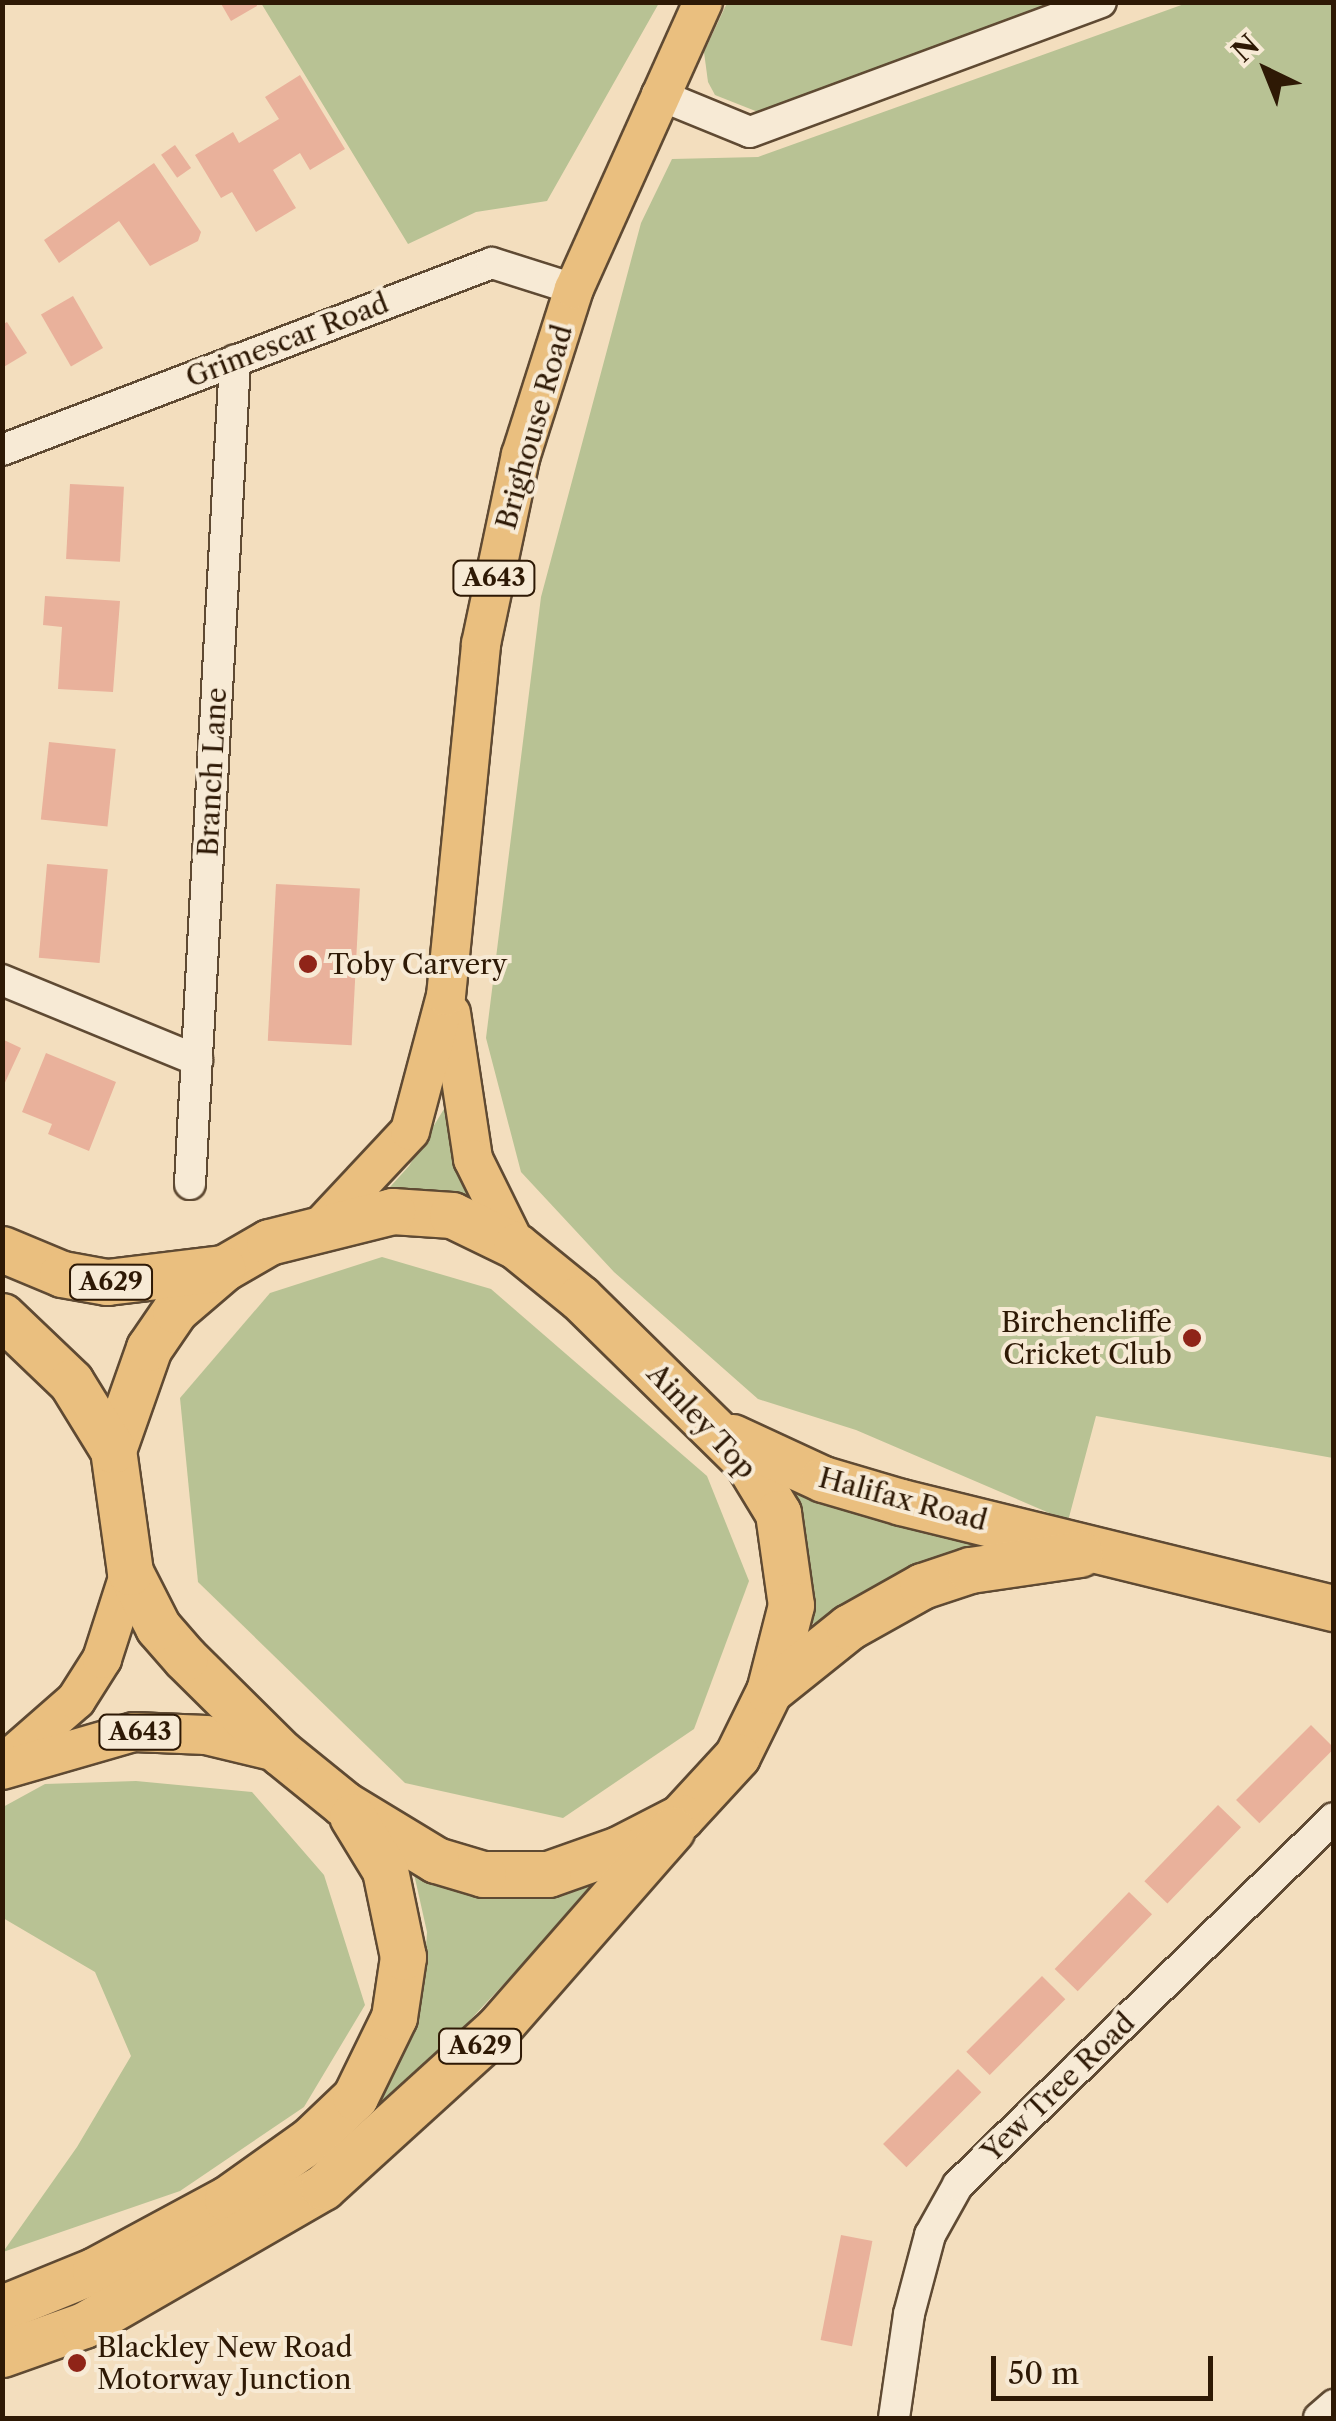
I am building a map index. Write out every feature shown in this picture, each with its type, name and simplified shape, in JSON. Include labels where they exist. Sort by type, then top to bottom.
[{"type":"highway","name":"Ainley Top","points":[[392,1211],[452,1215],[516,1246],[580,1298],[709,1423],[747,1462],[778,1513],[791,1605],[769,1691],[737,1756],[682,1817],[619,1849],[548,1874],[483,1874],[436,1860],[344,1804],[281,1753],[158,1627],[130,1572],[113,1450],[149,1348],[175,1310],[224,1268],[269,1242],[322,1224],[392,1211]]},
{"type":"highway","name":"A629","points":[[2,1250],[62,1274],[106,1282],[224,1268]]},
{"type":"highway","name":"A629","points":[[2,1316],[70,1382],[113,1450]]},
{"type":"highway","name":"Halifax Road","points":[[709,1423],[823,1479],[1334,1608]]},
{"type":"highway","name":"Halifax Road","points":[[769,1691],[849,1627],[922,1586],[970,1570],[1107,1550]]},
{"type":"highway","name":"A629","points":[[2,2308],[112,2262],[228,2199],[310,2140],[355,2096],[389,2031],[403,1957],[385,1870],[344,1804]]},
{"type":"highway","name":"A629","points":[[2,2354],[84,2325],[323,2188],[498,2028],[682,1817]]},
{"type":"main road","name":"Brighouse Road","points":[[446,996],[481,644],[521,455],[574,289],[657,94],[703,2]]},
{"type":"main road","name":"A643","points":[[322,1224],[410,1131],[446,996]]},
{"type":"main road","name":"A643","points":[[446,996],[473,1158],[516,1246]]},
{"type":"main road","name":"A643","points":[[2,1767],[76,1700],[114,1636],[130,1572]]},
{"type":"main road","name":"A643","points":[[2,1767],[134,1732],[206,1735],[281,1753]]},
{"type":"street","points":[[657,94],[750,132],[1100,2]]},
{"type":"street","name":"Grimescar Road","points":[[2,450],[492,262],[574,289]]},
{"type":"street","name":"Branch Lane","points":[[190,1184],[235,360]]},
{"type":"street","points":[[2,980],[197,1060]]},
{"type":"street","name":"Yew Tree Road","points":[[894,2418],[909,2314],[930,2234],[958,2185],[1334,1818]]},
{"type":"street","points":[[1319,2418],[1334,2405]]},
{"type":"green space","points":[[261,3],[659,3],[547,201],[476,212],[408,244]]},
{"type":"green space","points":[[727,3],[1055,3],[758,112],[715,95],[708,82],[704,52]]},
{"type":"green space","points":[[1187,3],[1333,3],[1333,1458],[1096,1416],[1068,1521],[856,1430],[758,1399],[614,1272],[521,1172],[486,1038],[541,597],[641,223],[672,159],[758,157]]},
{"type":"green space","points":[[444,1109],[479,1214],[380,1198],[409,1166]]},
{"type":"green space","points":[[382,1257],[491,1289],[707,1476],[749,1581],[694,1729],[563,1818],[405,1783],[198,1582],[180,1398],[270,1293]]},
{"type":"green space","points":[[777,1481],[1001,1541],[904,1572],[825,1625],[803,1622]]},
{"type":"green space","points":[[136,1781],[252,1792],[324,1875],[365,2005],[304,2107],[180,2191],[3,2252],[77,2147],[131,2056],[95,1972],[3,1918],[3,1807],[45,1784]]},
{"type":"green space","points":[[412,1865],[607,1873],[379,2118],[373,2105],[407,2047],[423,1994],[427,1932]]},
{"type":"building","points":[[220,2],[256,2],[257,6],[231,21]]},
{"type":"building","points":[[300,75],[345,149],[310,170],[300,153],[273,170],[296,208],[256,232],[232,192],[221,198],[195,155],[233,132],[239,143],[279,119],[265,97]]},
{"type":"building","points":[[175,145],[191,168],[177,178],[161,155]]},
{"type":"building","points":[[154,163],[201,232],[198,241],[150,266],[119,221],[59,263],[44,240]]},
{"type":"building","points":[[73,296],[103,348],[71,366],[41,314]]},
{"type":"building","points":[[7,322],[27,353],[2,368],[2,325]]},
{"type":"building","points":[[70,484],[124,487],[120,562],[66,559]]},
{"type":"building","points":[[45,596],[120,601],[113,692],[58,689],[62,627],[43,625]]},
{"type":"building","points":[[49,742],[116,749],[107,827],[41,820]]},
{"type":"building","points":[[47,864],[108,869],[100,963],[39,958]]},
{"type":"building","name":"Toby Carvery","points":[[276,884],[360,888],[352,1045],[268,1041]]},
{"type":"building","points":[[2,1032],[4,1040],[21,1048],[2,1089]]},
{"type":"building","points":[[46,1053],[116,1082],[89,1151],[48,1134],[52,1124],[22,1112]]},
{"type":"building","points":[[1311,1725],[1334,1749],[1259,1823],[1236,1800]]},
{"type":"building","points":[[1218,1805],[1241,1827],[1167,1903],[1144,1881]]},
{"type":"building","points":[[1129,1892],[1152,1914],[1078,1991],[1055,1969]]},
{"type":"building","points":[[1042,1976],[1065,1999],[990,2075],[966,2052]]},
{"type":"building","points":[[958,2069],[981,2092],[906,2167],[883,2144]]},
{"type":"building","points":[[841,2235],[872,2241],[852,2346],[821,2340]]},
{"type":"place","name":"Toby Carvery","points":[[308,964]]},
{"type":"place","name":"Birchencliffe Cricket Club","points":[[1192,1338]]},
{"type":"place","name":"Blackley New Road Motorway Junction","points":[[77,2363]]}]
